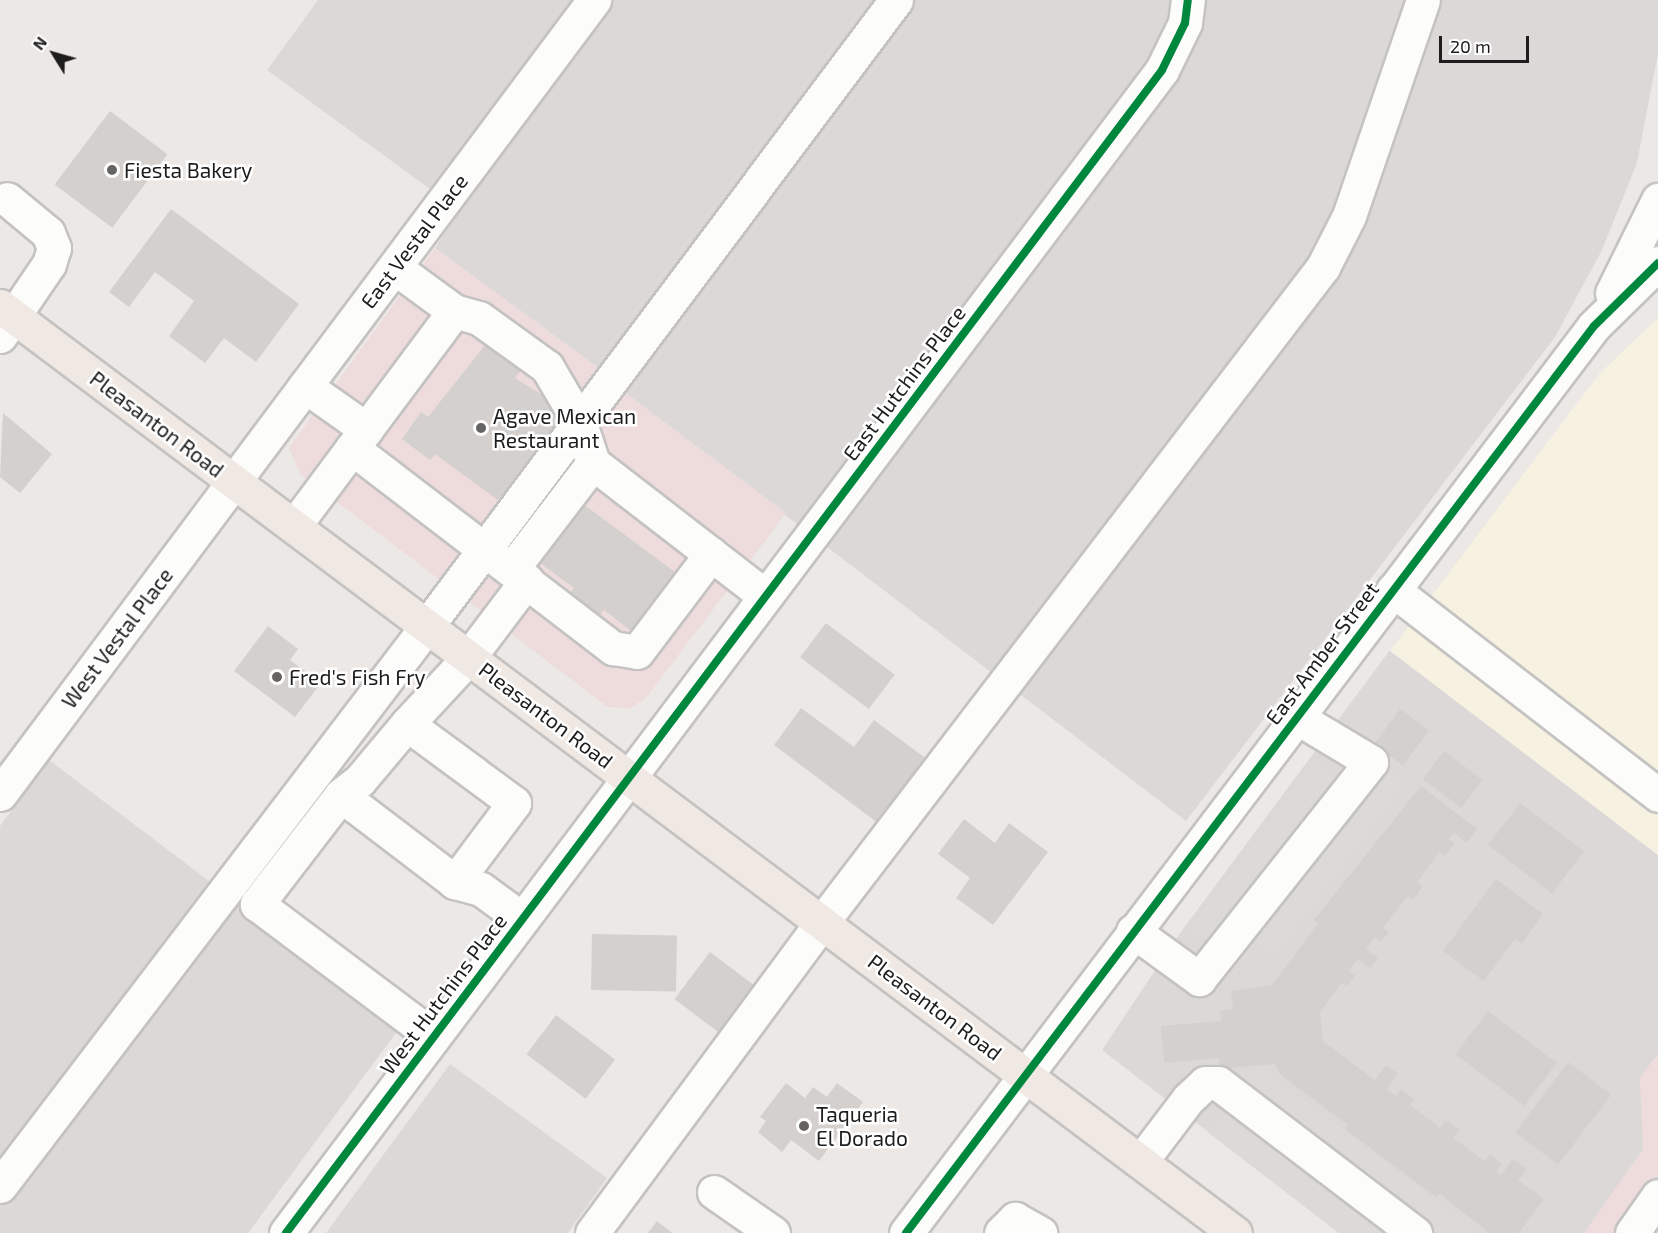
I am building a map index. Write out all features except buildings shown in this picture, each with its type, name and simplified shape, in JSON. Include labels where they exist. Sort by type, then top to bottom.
[{"type":"main road","name":"Pleasanton Road","points":[[5,320],[234,481],[1235,1233]]},
{"type":"street","name":"East Vestal Place","points":[[234,481],[594,0]]},
{"type":"street","points":[[0,1186],[486,548],[897,0]]},
{"type":"street","name":"East Hutchins Place","points":[[629,777],[1162,69],[1185,23],[1188,0]]},
{"type":"street","points":[[592,1233],[822,922],[1323,267],[1349,216],[1423,0]]},
{"type":"street","name":"East Amber Street","points":[[1594,326],[1635,252],[1658,200]]},
{"type":"street","points":[[2,205],[48,233],[54,248],[49,264],[5,320]]},
{"type":"street","name":"East Amber Street","points":[[906,1233],[1594,326],[1658,263]]},
{"type":"street","points":[[394,267],[454,311],[479,318],[547,367],[580,423],[594,463],[765,596]]},
{"type":"street","points":[[294,526],[454,311]]},
{"type":"street","points":[[305,386],[359,439],[486,548],[613,648],[637,652],[711,554]]},
{"type":"street","points":[[434,1037],[256,904],[340,795],[360,780],[407,724],[469,657],[520,574],[594,463]]},
{"type":"street","name":"West Vestal Place","points":[[0,794],[234,481]]},
{"type":"street","points":[[1393,590],[1658,795]]},
{"type":"street","points":[[1133,931],[1199,979],[1371,762],[1296,717]]},
{"type":"street","points":[[407,724],[514,803],[455,882]]},
{"type":"street","name":"West Hutchins Place","points":[[286,1233],[629,777]]},
{"type":"street","points":[[340,795],[455,882],[481,889],[522,919]]},
{"type":"street","points":[[1141,1161],[1188,1099],[1205,1083],[1218,1083],[1415,1233]]},
{"type":"street","points":[[714,1192],[772,1233]]},
{"type":"street","points":[[1632,1233],[1658,1196]]},
{"type":"street","points":[[1001,1233],[1014,1219],[1040,1233]]},
{"type":"shaded area","points":[[318,0],[1658,0],[1658,53],[1637,163],[1602,250],[1555,337],[1186,821],[623,391],[604,372],[435,248],[460,211],[267,70]]},
{"type":"shaded area","points":[[435,248],[604,372],[623,391],[786,513],[646,698],[630,708],[608,707],[300,474],[289,448]]},
{"type":"shaded area","points":[[1658,318],[1658,855],[1390,651],[1600,373]]},
{"type":"shaded area","points":[[1390,650],[1658,855],[1658,1054],[1640,1078],[1644,1149],[1584,1233],[1339,1233],[1102,1050],[1178,936]]},
{"type":"shaded area","points":[[1357,746],[1405,781],[1274,955],[1257,942],[1240,965],[1191,927],[1315,762],[1334,776]]},
{"type":"shaded area","points":[[49,760],[401,1026],[248,1233],[0,1233],[0,826]]},
{"type":"shaded area","points":[[1658,1054],[1658,1233],[1584,1233],[1643,1149],[1640,1078]]},
{"type":"shaded area","points":[[450,1064],[607,1178],[568,1233],[326,1233]]},
{"type":"shaded area","points":[[1260,1067],[1478,1233],[1339,1233],[1210,1134]]},
{"type":"cycle path","points":[[286,1233],[1162,70],[1185,23],[1188,0]]},
{"type":"cycle path","points":[[906,1233],[1594,326],[1658,263]]},
{"type":"place","name":"Fiesta Bakery","points":[[112,170]]},
{"type":"place","name":"Agave Mexican Restaurant","points":[[481,428]]},
{"type":"place","name":"Fred's Fish Fry","points":[[277,677]]},
{"type":"place","name":"Taqueria El Dorado","points":[[804,1126]]}]
